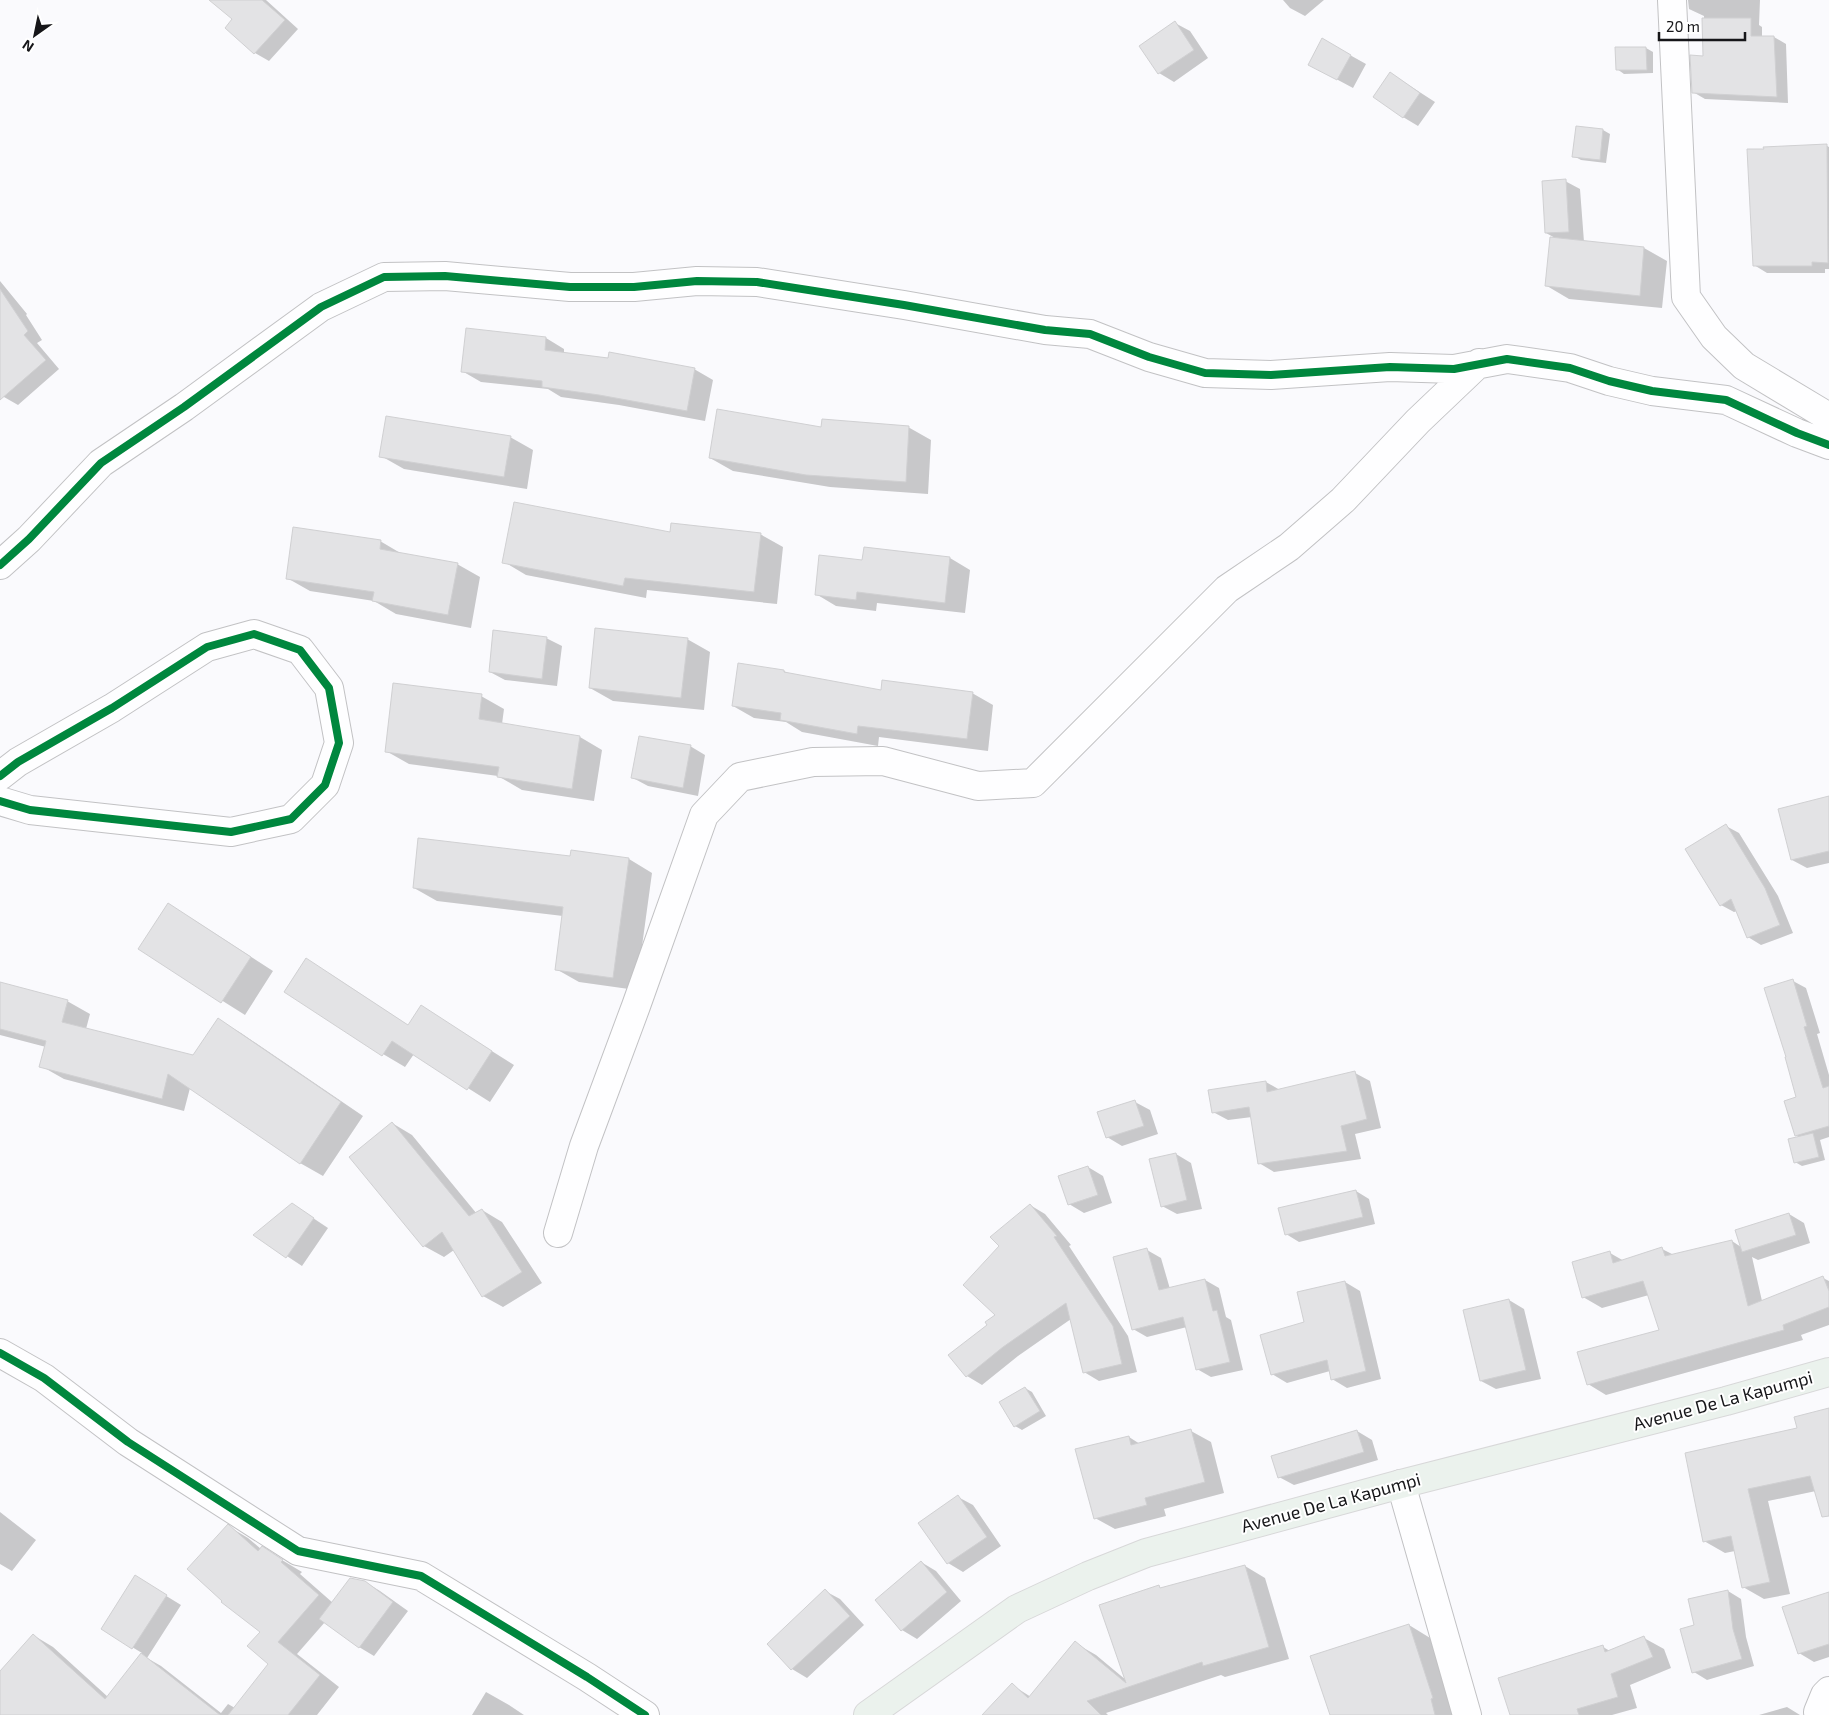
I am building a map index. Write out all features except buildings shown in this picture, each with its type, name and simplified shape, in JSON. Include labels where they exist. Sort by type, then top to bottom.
[{"type":"main road","name":"Avenue De La Kapumpi","points":[[868,1715],[1017,1608],[1088,1576],[1146,1553],[1401,1484],[1726,1401],[1829,1372]]},
{"type":"street","points":[[1672,0],[1686,297],[1714,337],[1744,366],[1827,416],[1829,420]]},
{"type":"street","points":[[0,565],[29,539],[101,463],[184,407],[321,307],[384,277],[445,276],[579,287],[634,287],[697,281],[756,282],[904,305],[1045,330],[1090,334],[1149,357],[1205,373],[1271,375],[1390,367],[1454,369],[1507,359],[1570,368],[1609,381],[1652,391],[1726,400],[1797,433],[1829,445]]},
{"type":"street","points":[[558,1233],[584,1146],[704,815],[740,776],[813,762],[883,761],[978,786],[1033,783],[1227,589],[1289,547],[1343,500],[1418,421],[1479,363]]},
{"type":"street","points":[[0,776],[18,762],[112,708],[207,646],[254,634],[300,650],[329,688],[339,743],[325,785],[291,819],[231,832],[30,810],[0,801]]},
{"type":"street","points":[[0,1353],[44,1378],[128,1442],[298,1551],[421,1576],[587,1677],[645,1715]]},
{"type":"street","points":[[1401,1484],[1467,1715]]},
{"type":"street","points":[[1819,1715],[1818,1712],[1825,1695],[1829,1692]]},
{"type":"cycle path","points":[[0,565],[29,539],[101,463],[184,407],[321,307],[384,277],[445,276],[570,287],[634,287],[697,281],[757,282],[1045,330],[1090,334],[1149,357],[1205,373],[1271,375],[1390,367],[1454,369],[1507,359],[1570,368],[1609,381],[1652,391],[1726,400],[1797,433],[1829,445]]},
{"type":"cycle path","points":[[0,776],[18,762],[112,708],[207,647],[254,634],[300,650],[329,688],[339,743],[325,785],[291,819],[231,832],[30,810],[0,801]]},
{"type":"cycle path","points":[[0,1353],[44,1378],[128,1442],[298,1551],[421,1576],[587,1677],[645,1715]]}]
